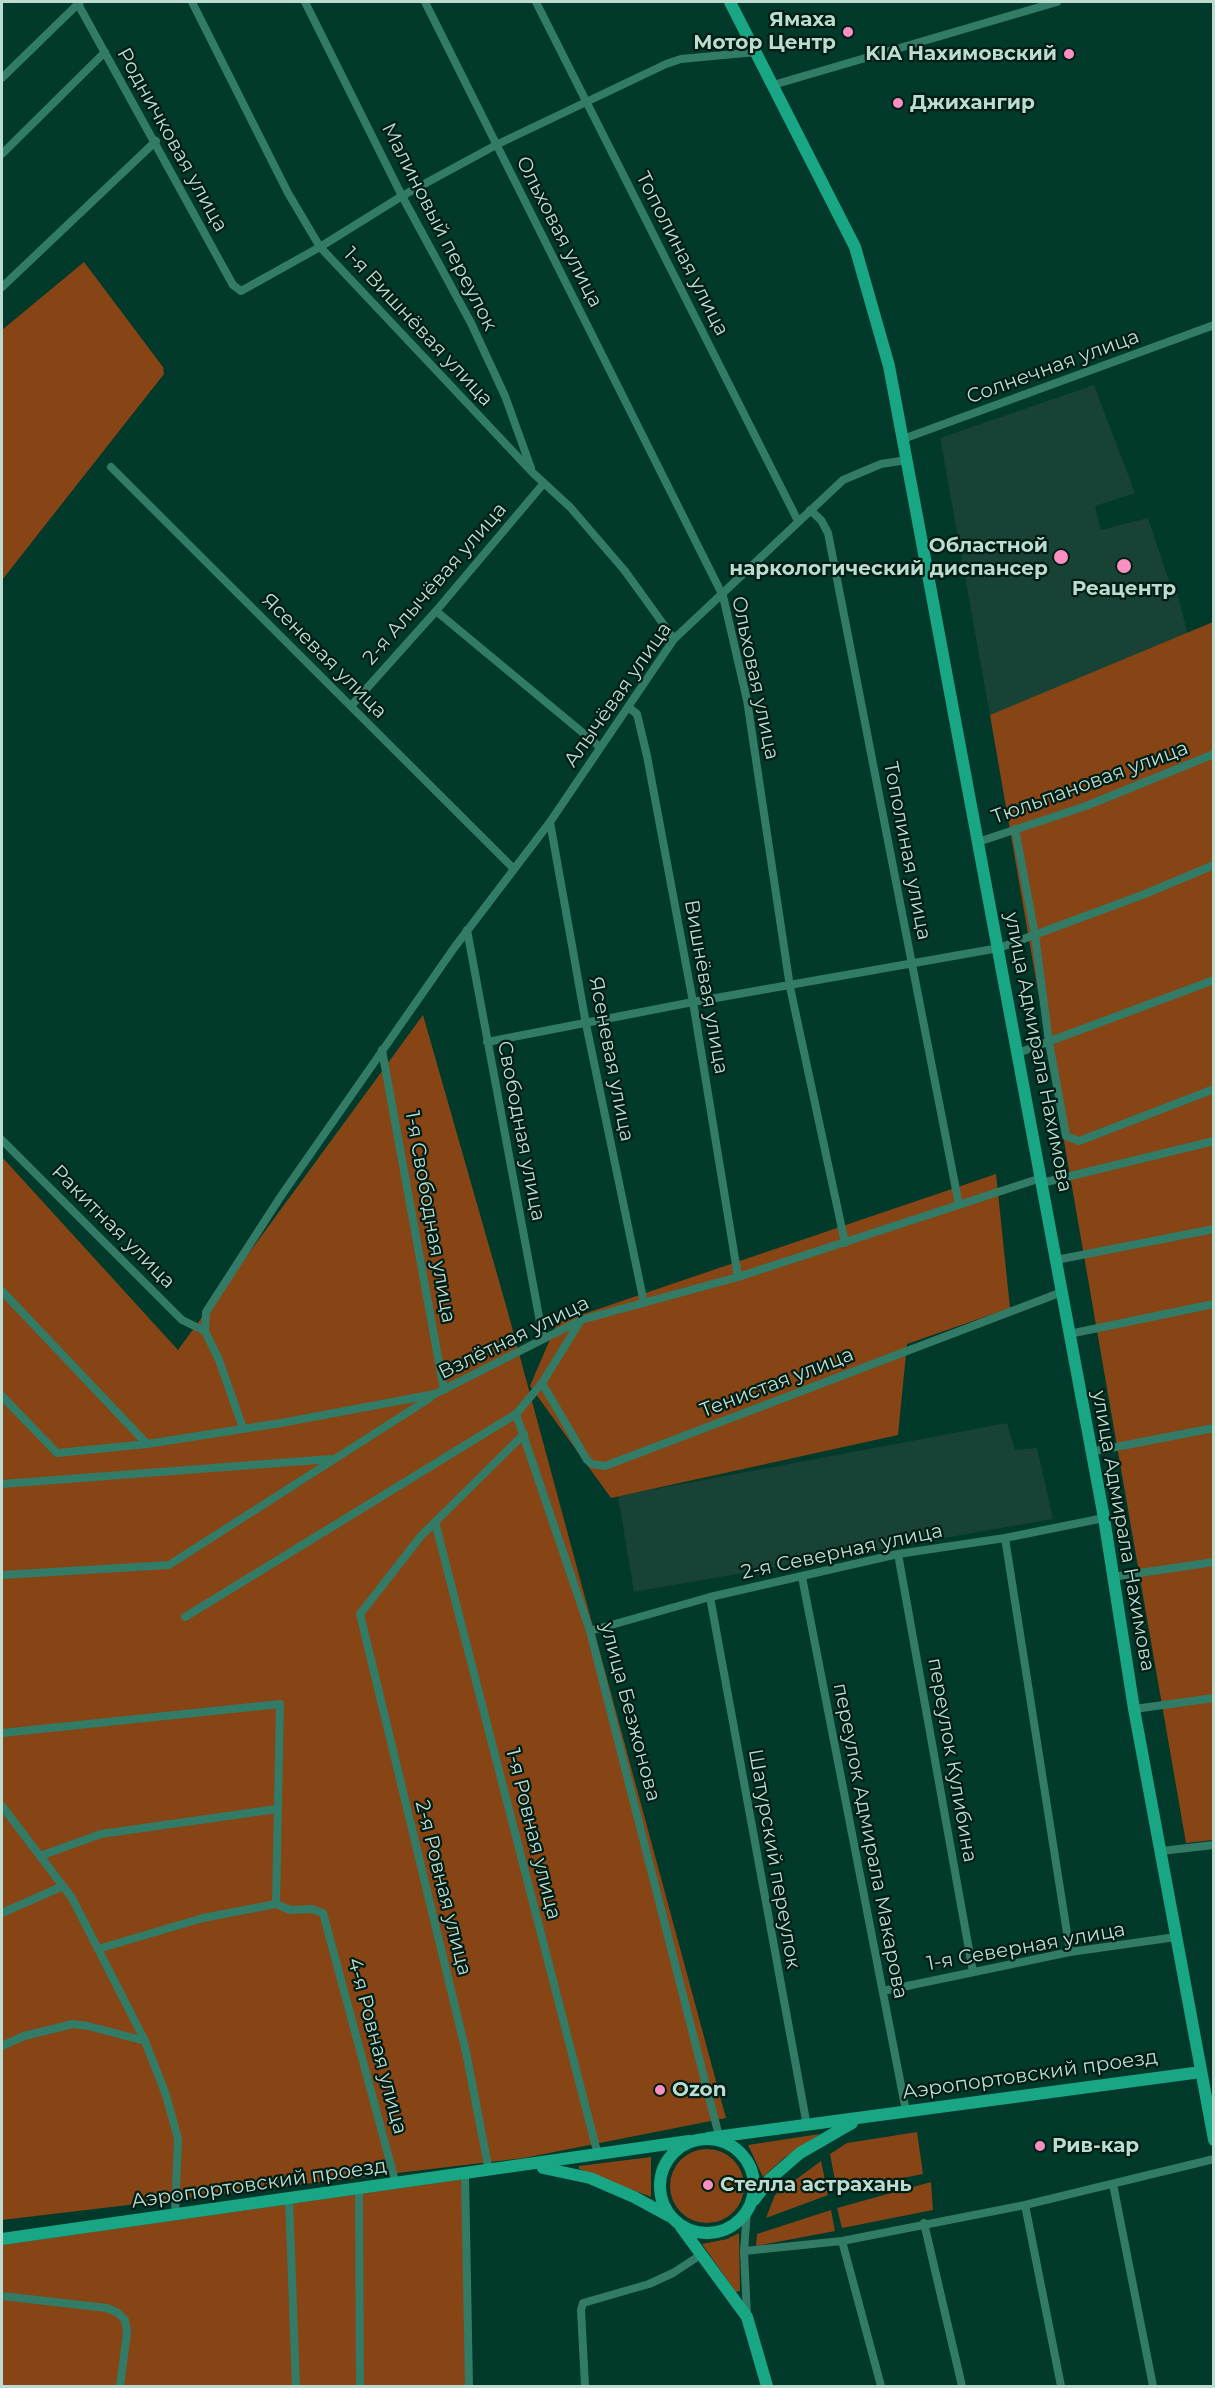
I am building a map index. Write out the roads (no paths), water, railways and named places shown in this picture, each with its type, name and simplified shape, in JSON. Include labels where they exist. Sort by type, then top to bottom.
[{"type":"main road","name":"улица Адмирала Нахимова","points":[[730,2],[855,247],[889,366],[1104,1518],[1134,1709],[1214,2140]]},
{"type":"main road","name":"Аэропортовский проезд","points":[[713,2137],[1201,2072]]},
{"type":"main road","points":[[521,2167],[569,2171],[591,2178],[634,2197],[687,2229],[706,2233],[724,2230],[740,2220],[770,2179],[800,2153],[865,2117]]},
{"type":"main road","points":[[521,2167],[713,2137],[741,2152],[752,2168],[755,2187],[749,2208]]},
{"type":"main road","points":[[689,2141],[674,2151],[663,2166],[659,2185],[662,2203],[747,2317],[767,2386]]},
{"type":"main road","name":"Аэропортовский проезд","points":[[2,2239],[521,2167]]},
{"type":"street","name":"1-я Вишнёвая улица","points":[[192,2],[288,193],[320,247],[533,473],[570,507],[625,571],[674,639]]},
{"type":"street","name":"Малиновый переулок","points":[[305,2],[402,196],[471,322],[505,396],[533,473]]},
{"type":"street","name":"Ольховая улица","points":[[425,2],[723,596],[747,700],[790,987],[845,1243]]},
{"type":"street","name":"Тополиная улица","points":[[536,2],[798,521]]},
{"type":"street","points":[[773,85],[1057,2]]},
{"type":"street","points":[[2,78],[79,3]]},
{"type":"street","name":"Родничковая улица","points":[[79,3],[238,290],[245,290],[320,247]]},
{"type":"street","points":[[2,154],[105,52]]},
{"type":"street","points":[[320,247],[402,196],[498,144],[666,64],[681,59],[756,52]]},
{"type":"street","points":[[2,288],[156,141]]},
{"type":"street","name":"Солнечная улица","points":[[903,439],[1214,326]]},
{"type":"street","name":"Алычёвая улица","points":[[205,1331],[208,1307],[281,1196],[467,930],[550,822],[674,639],[723,596],[843,480],[881,464],[907,460]]},
{"type":"street","name":"Ясеневая улица","points":[[111,467],[514,869]]},
{"type":"street","name":"2-я Алычёвая улица","points":[[351,706],[436,611],[544,483]]},
{"type":"street","name":"Тополиная улица","points":[[810,510],[821,520],[828,533],[959,1205]]},
{"type":"street","points":[[436,611],[600,747]]},
{"type":"street","name":"Вишнёвая улица","points":[[628,707],[637,714],[646,756],[693,1002],[738,1277]]},
{"type":"street","name":"Тюльпановая улица","points":[[978,842],[1086,806],[1214,754]]},
{"type":"street","name":"Ясеневая улица","points":[[550,822],[586,1024],[644,1302]]},
{"type":"street","points":[[1015,830],[1035,935],[1063,1130],[1071,1139],[1079,1141],[1214,1089]]},
{"type":"street","points":[[487,1042],[693,1002],[790,987],[999,948],[1145,894],[1214,865]]},
{"type":"street","name":"Свободная улица","points":[[467,930],[543,1338]]},
{"type":"street","points":[[1018,1053],[1214,980]]},
{"type":"street","name":"1-я Свободная улица","points":[[382,1050],[444,1390]]},
{"type":"street","name":"Ракитная улица","points":[[2,1140],[183,1320],[205,1331]]},
{"type":"street","name":"Взлётная улица","points":[[2,1396],[57,1453],[147,1443],[281,1423],[435,1394],[581,1320],[738,1277],[1042,1180],[1214,1141]]},
{"type":"street","points":[[1056,1260],[1214,1229]]},
{"type":"street","points":[[2,1291],[147,1443]]},
{"type":"street","name":"Тенистая улица","points":[[542,1383],[587,1460],[592,1464],[605,1466],[1062,1293]]},
{"type":"street","points":[[1069,1334],[1214,1304]]},
{"type":"street","points":[[185,1617],[516,1414],[542,1383],[581,1320]]},
{"type":"street","points":[[205,1331],[219,1360],[243,1428]]},
{"type":"street","points":[[2,1575],[169,1565],[435,1394]]},
{"type":"street","name":"улица Безжонова","points":[[516,1414],[590,1631],[713,2137]]},
{"type":"street","points":[[1090,1452],[1214,1428]]},
{"type":"street","points":[[435,1522],[524,1434]]},
{"type":"street","points":[[2,1484],[334,1459]]},
{"type":"street","name":"2-я Северная улица","points":[[590,1631],[710,1597],[898,1554],[1005,1538],[1104,1518]]},
{"type":"street","name":"2-я Ровная улица","points":[[435,1522],[421,1536],[360,1614],[466,2052],[489,2171]]},
{"type":"street","name":"1-я Ровная улица","points":[[435,1522],[598,2155]]},
{"type":"street","points":[[1005,1538],[1070,1952]]},
{"type":"street","name":"переулок Кулибина","points":[[898,1554],[973,1972]]},
{"type":"street","points":[[1112,1577],[1214,1562]]},
{"type":"street","name":"переулок Адмирала Макарова","points":[[802,1577],[906,2111]]},
{"type":"street","name":"Шатурский переулок","points":[[710,1597],[807,2126]]},
{"type":"street","points":[[1134,1709],[1214,1698]]},
{"type":"street","points":[[2,1733],[280,1704],[276,1904],[203,1918],[98,1948]]},
{"type":"street","points":[[2,1806],[63,1886],[98,1948],[145,2041],[166,2095],[178,2139],[175,2215]]},
{"type":"street","points":[[40,1856],[101,1834],[277,1809]]},
{"type":"street","points":[[1161,1851],[1214,1845]]},
{"type":"street","points":[[2,1913],[63,1886]]},
{"type":"street","name":"4-я Ровная улица","points":[[276,1904],[290,1910],[316,1910],[325,1916],[396,2184]]},
{"type":"street","name":"1-я Северная улица","points":[[883,1991],[1070,1952],[1176,1937]]},
{"type":"street","points":[[2,2046],[24,2036],[73,2024],[145,2041]]},
{"type":"street","points":[[744,2251],[842,2241],[924,2223],[1025,2205],[1214,2159]]},
{"type":"street","points":[[465,2174],[469,2386]]},
{"type":"street","points":[[1113,2184],[1153,2386]]},
{"type":"street","points":[[359,2189],[360,2386]]},
{"type":"street","points":[[289,2199],[296,2386]]},
{"type":"street","points":[[1025,2205],[1061,2386]]},
{"type":"street","points":[[747,2317],[744,2251],[749,2208]]},
{"type":"street","points":[[924,2223],[962,2386]]},
{"type":"street","points":[[842,2241],[881,2386]]},
{"type":"street","points":[[585,2386],[581,2310],[583,2303],[650,2284],[689,2264],[702,2254]]},
{"type":"street","points":[[2,2296],[107,2308],[118,2313],[125,2320],[127,2333],[120,2386]]},
{"type":"place","name":"Ямаха Мотор Центр","points":[[848,32]]},
{"type":"place","name":"KIA Нахимовский","points":[[1069,54]]},
{"type":"place","name":"Джихангир","points":[[898,103]]},
{"type":"place","name":"Областной наркологический диспансер","points":[[1061,557]]},
{"type":"place","name":"Реацентр","points":[[1124,566]]},
{"type":"place","name":"Ozon","points":[[660,2090]]},
{"type":"place","name":"Рив-кар","points":[[1040,2146]]},
{"type":"place","name":"Стелла астрахань","points":[[708,2185]]}]
